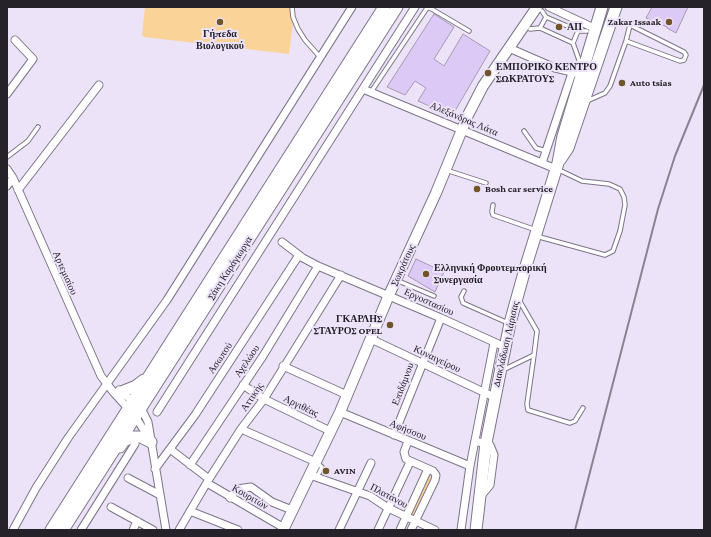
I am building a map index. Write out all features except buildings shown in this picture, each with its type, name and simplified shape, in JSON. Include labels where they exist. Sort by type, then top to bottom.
[{"type":"main road","name":"Σάκη Καράγιωργα","points":[[63,530],[113,451],[150,376],[190,310],[384,7]]},
{"type":"main road","name":"Σάκη Καράγιωργα","points":[[51,530],[134,408],[397,7]]},
{"type":"main road","name":"Διακλάδωση Λάρισας","points":[[476,530],[478,501],[486,443],[499,373],[499,345],[510,323],[557,166],[560,145],[577,73],[591,30],[602,7]]},
{"type":"main road","name":"Σωκράτους","points":[[283,529],[312,475],[316,462],[340,412],[388,295],[483,86],[509,48],[539,9]]},
{"type":"main road","name":"Διακλάδωση Λάρισας","points":[[557,166],[568,148],[582,102],[614,12]]},
{"type":"main road","points":[[121,392],[136,386],[150,376]]},
{"type":"main road","points":[[113,451],[120,448],[124,441],[130,437],[141,437],[151,442]]},
{"type":"street","points":[[13,530],[36,488],[68,438],[167,300],[352,7]]},
{"type":"street","points":[[157,412],[415,7]]},
{"type":"street","points":[[549,7],[591,30]]},
{"type":"street","points":[[7,94],[33,59],[15,40]]},
{"type":"street","points":[[509,48],[555,68],[577,73],[542,163]]},
{"type":"street","points":[[18,190],[99,85]]},
{"type":"street","name":"Αλεξάνδρας Λάτα","points":[[363,88],[542,163],[557,166]]},
{"type":"street","name":"Αρτεμισίου","points":[[7,169],[13,178],[101,376],[114,394],[134,408]]},
{"type":"street","points":[[7,186],[13,178]]},
{"type":"street","name":"Εργοστασίου","points":[[282,242],[298,255],[318,266],[441,318],[499,345]]},
{"type":"street","name":"Ασωπού","points":[[155,469],[195,415],[298,255]]},
{"type":"street","name":"Αχελώου","points":[[190,464],[243,385],[318,266]]},
{"type":"street","name":"Αττικής","points":[[179,530],[241,429],[264,399],[283,366],[341,275]]},
{"type":"street","name":"Επιδάμνου","points":[[394,435],[441,318]]},
{"type":"street","name":"Κυναιγείρου","points":[[370,339],[494,396]]},
{"type":"street","points":[[461,530],[470,466],[484,392],[499,345]]},
{"type":"street","points":[[283,366],[347,395]]},
{"type":"street","points":[[108,384],[121,392],[148,422],[166,530]]},
{"type":"street","name":"Αργιθέας","points":[[243,385],[264,399],[330,431]]},
{"type":"street","name":"Αφήσσου","points":[[340,412],[470,466]]},
{"type":"street","points":[[241,429],[316,462]]},
{"type":"street","points":[[408,441],[405,455],[410,462],[433,471],[436,475],[411,530]]},
{"type":"street","points":[[475,441],[486,443]]},
{"type":"street","points":[[81,530],[135,444]]},
{"type":"street","name":"Κουριτών","points":[[170,449],[230,498],[283,529]]},
{"type":"street","points":[[378,530],[410,462]]},
{"type":"street","points":[[340,530],[371,463]]},
{"type":"street","points":[[400,530],[428,469]]},
{"type":"street","name":"Πλατάνου","points":[[312,475],[357,491],[388,508],[435,530]]},
{"type":"street","points":[[128,478],[160,495]]},
{"type":"street","points":[[230,498],[237,489],[251,487],[272,502],[292,510]]},
{"type":"street","points":[[111,507],[153,530]]},
{"type":"street","points":[[190,511],[238,530]]},
{"type":"street","points":[[133,530],[137,521]]},
{"type":"lane","points":[[292,7],[293,17],[298,30],[320,57]]},
{"type":"lane","points":[[371,92],[427,8],[430,8],[469,31]]},
{"type":"lane","points":[[539,9],[546,18],[579,31],[591,30]]},
{"type":"lane","points":[[614,12],[630,25],[684,52],[686,55],[684,60],[680,61],[626,41]]},
{"type":"lane","points":[[540,28],[546,18]]},
{"type":"lane","points":[[582,102],[605,93],[610,86],[630,25]]},
{"type":"lane","points":[[530,28],[540,28],[573,43]]},
{"type":"lane","points":[[579,31],[573,43],[579,60]]},
{"type":"lane","points":[[7,157],[28,141],[38,127]]},
{"type":"lane","points":[[524,130],[536,148],[546,151]]},
{"type":"lane","points":[[493,205],[493,215],[536,233],[605,255],[613,251],[620,231],[625,205],[624,197],[620,189],[609,184],[582,181],[557,166]]},
{"type":"lane","points":[[445,170],[486,183]]},
{"type":"lane","points":[[396,280],[434,296]]},
{"type":"lane","points":[[464,290],[461,297],[463,303],[510,323]]},
{"type":"lane","points":[[517,297],[537,332],[527,404],[528,410],[570,423],[575,421],[583,408]]},
{"type":"lane","points":[[499,373],[534,355]]},
{"type":"shaded area","name":"Γήπεδα Βιολογικού","points":[[145,7],[295,7],[289,54],[144,37],[142,35]]},
{"type":"shaded area","points":[[429,476],[433,477],[414,517],[411,515]]},
{"type":"railway","points":[[575,530],[658,209],[675,156],[704,85]]},
{"type":"place","name":"Γήπεδα Βιολογικού","points":[[220,22]]},
{"type":"place","name":"Zakar Issaak","points":[[669,22]]},
{"type":"place","name":"ΑΠ","points":[[559,27]]},
{"type":"place","name":"ΕΜΠΟΡΙΚΟ ΚΕΝΤΡΟ ΣΩΚΡΑΤΟΥΣ","points":[[488,73]]},
{"type":"place","name":"Auto tsias","points":[[622,83]]},
{"type":"place","name":"Bosh car service","points":[[477,189]]},
{"type":"place","name":"Ελληνική Φρουτεμπορική Συνεργασία","points":[[426,274]]},
{"type":"place","name":"ΓΚΑΡΛΗΣ ΣΤΑΥΡΟΣ OPEL","points":[[390,325]]},
{"type":"place","name":"AVIN","points":[[326,471]]}]
